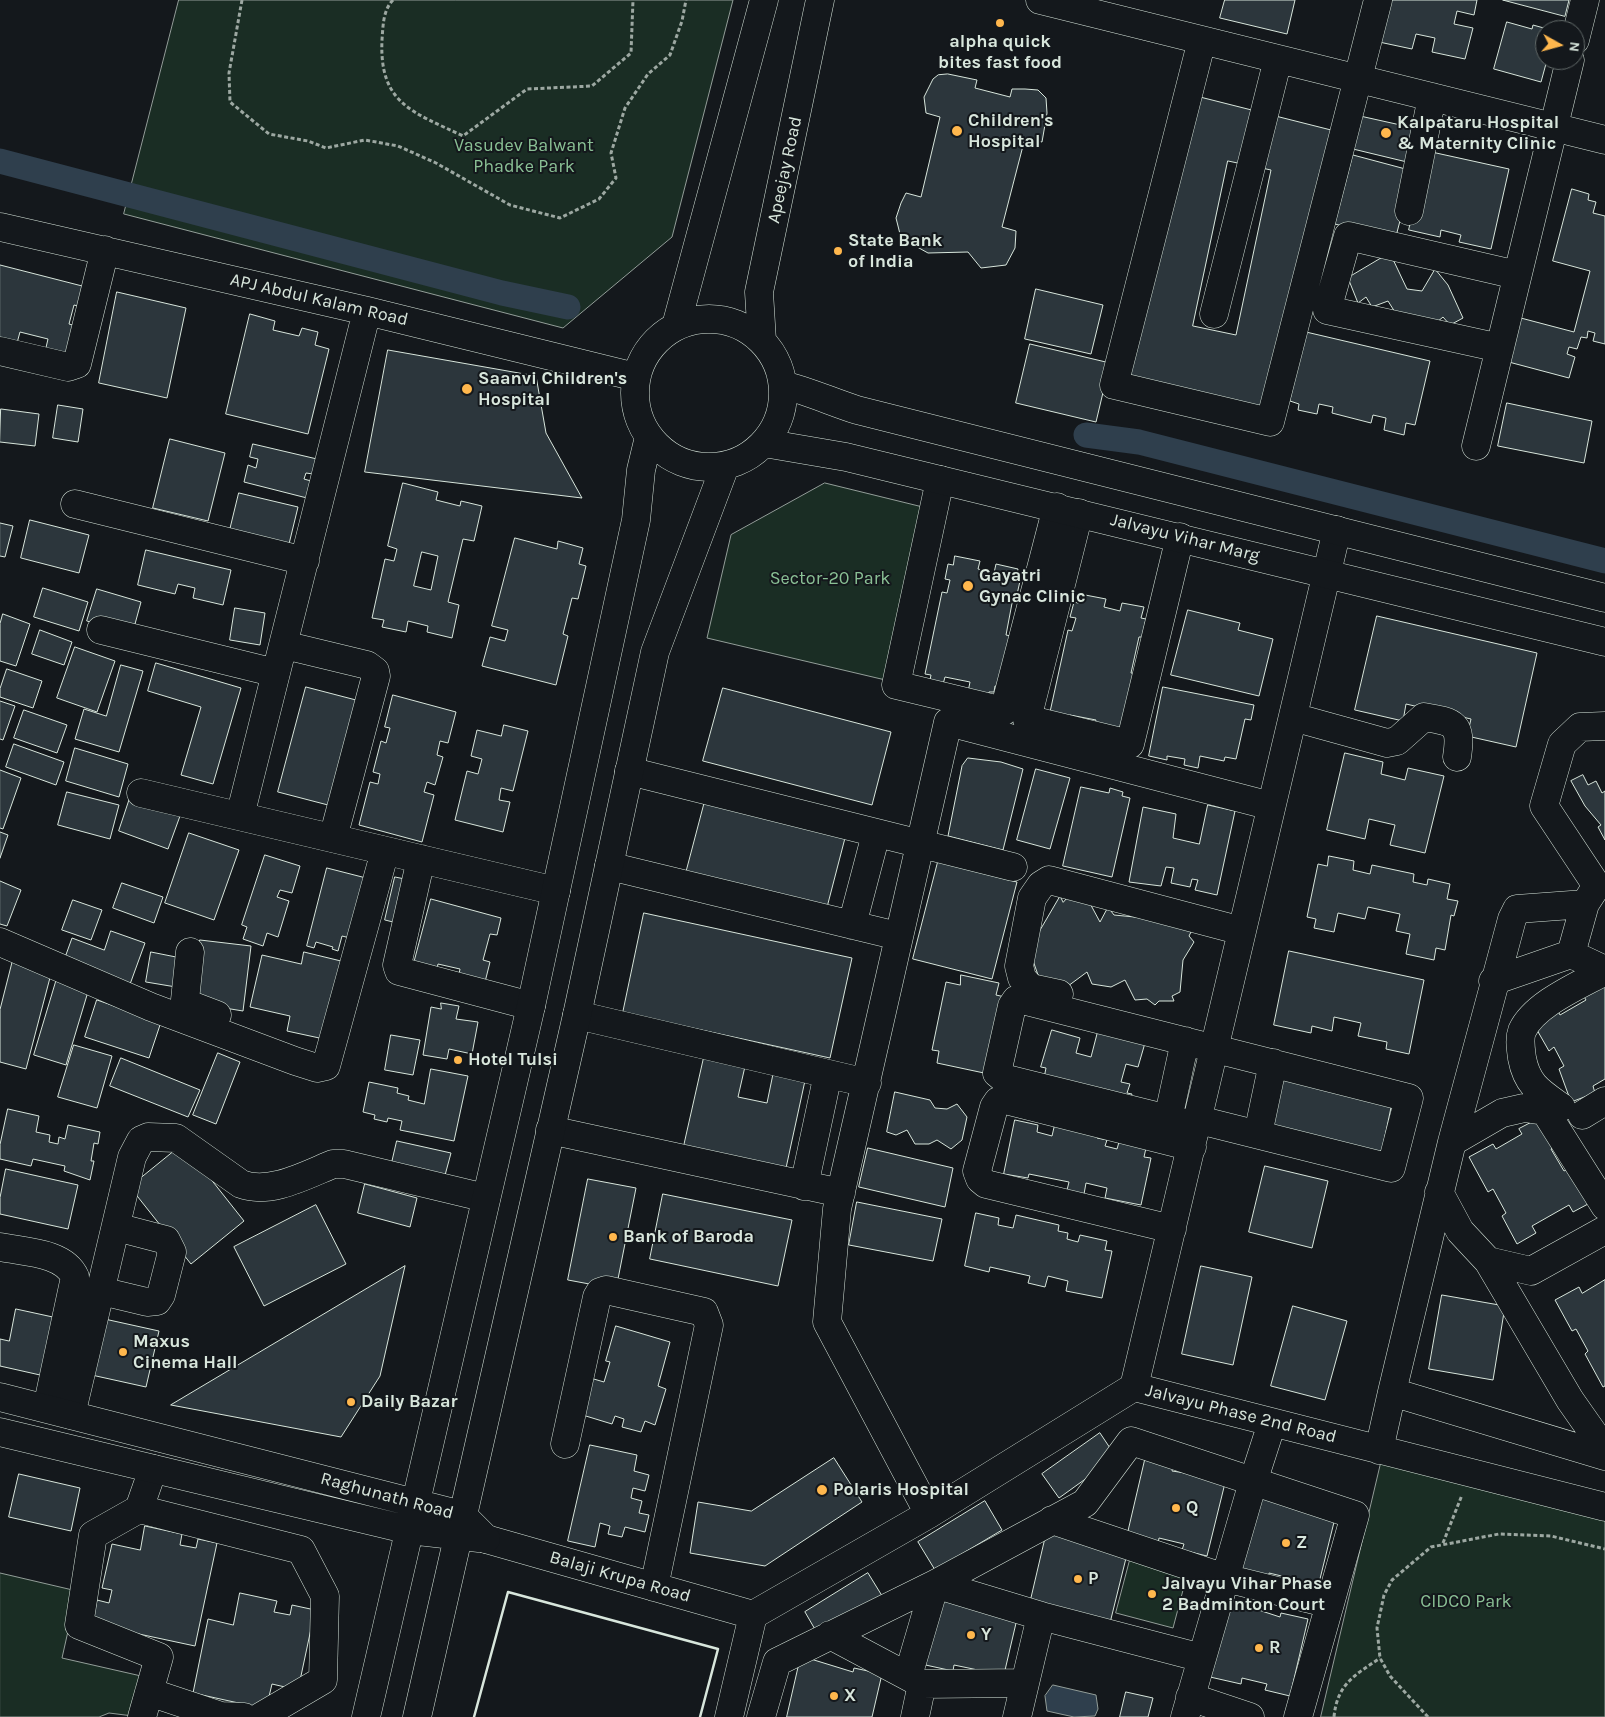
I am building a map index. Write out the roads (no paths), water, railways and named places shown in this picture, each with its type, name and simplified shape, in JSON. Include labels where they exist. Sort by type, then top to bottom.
[{"type":"street","points":[[676,326],[764,0]]},
{"type":"street","name":"Apeejay Road","points":[[762,341],[759,292],[820,0]]},
{"type":"street","points":[[1040,0],[1093,6],[1202,40],[1605,140]]},
{"type":"street","points":[[1202,40],[1114,385],[1270,422],[1378,0]]},
{"type":"street","points":[[1580,20],[1585,0]]},
{"type":"street","points":[[1214,314],[1278,59]]},
{"type":"street","points":[[1476,446],[1568,70]]},
{"type":"street","points":[[1409,211],[1432,97]]},
{"type":"street","name":"APJ Abdul Kalam Road","points":[[0,226],[367,310],[636,377]]},
{"type":"street","points":[[1500,348],[1327,310],[1348,236],[1518,275]]},
{"type":"street","points":[[0,351],[68,367],[77,364],[105,250]]},
{"type":"street","points":[[240,816],[367,310]]},
{"type":"street","points":[[698,319],[722,319],[744,327],[762,341],[776,362],[783,385],[780,413],[775,426],[764,443],[746,457],[725,466],[704,468],[683,463],[664,453],[649,437],[639,418],[634,398],[636,377],[644,356],[653,344],[676,326],[698,319]]},
{"type":"street","points":[[783,385],[867,412],[1605,598]]},
{"type":"street","points":[[366,1717],[531,1006],[636,520],[641,470],[649,437]]},
{"type":"street","name":"Jalvayu Vihar Marg","points":[[764,443],[846,457],[1605,642]]},
{"type":"street","points":[[418,1717],[469,1530],[550,1130],[656,652],[725,466]]},
{"type":"street","points":[[940,480],[896,685],[1004,711],[1068,510]]},
{"type":"street","points":[[75,504],[305,561]]},
{"type":"street","points":[[1068,510],[1027,719],[1130,744],[1180,537]]},
{"type":"street","points":[[1134,1387],[1337,530]]},
{"type":"street","points":[[101,630],[276,673]]},
{"type":"street","points":[[284,645],[367,665],[375,671],[376,676],[333,838]]},
{"type":"street","points":[[1293,717],[1387,743],[1397,741],[1424,717],[1448,721],[1456,729],[1460,738],[1457,757]]},
{"type":"street","points":[[929,1514],[827,1322],[837,1209],[948,722],[1271,806]]},
{"type":"street","points":[[1596,890],[1544,806],[1562,744],[1580,728],[1605,726]]},
{"type":"street","points":[[629,771],[1013,867]]},
{"type":"street","points":[[141,793],[556,891]]},
{"type":"street","points":[[852,925],[876,834]]},
{"type":"street","points":[[0,942],[151,1007],[239,1026],[317,1068],[326,1066],[386,851]]},
{"type":"street","points":[[421,859],[398,966],[399,971],[531,1006]]},
{"type":"street","points":[[609,866],[898,936]]},
{"type":"street","points":[[1172,1229],[986,1184],[980,1179],[977,1171],[994,1107],[998,1101],[1005,1100],[1196,1131],[1258,1134],[1391,1168],[1409,1098],[1273,1063],[1217,1039],[1031,988],[1022,978],[1019,966],[1032,898],[1041,885],[1049,880],[1060,881],[1242,931]]},
{"type":"street","points":[[1572,954],[1596,890]]},
{"type":"street","points":[[1379,1450],[1439,1192],[1512,919],[1517,909],[1596,890]]},
{"type":"street","points":[[190,952],[184,998],[201,1017]]},
{"type":"street","points":[[1494,981],[1572,954],[1605,971]]},
{"type":"street","points":[[1583,1108],[1533,1086],[1524,1067],[1521,1048],[1522,1032],[1536,1014],[1553,1000],[1605,971]]},
{"type":"street","points":[[1196,1131],[1168,1119],[1004,1078],[997,1073],[999,1062],[1012,1006],[1016,1000],[1185,1041],[1217,1039]]},
{"type":"street","points":[[577,1015],[867,1083]]},
{"type":"street","points":[[1168,1119],[1185,1041]]},
{"type":"street","points":[[1258,1134],[1273,1063]]},
{"type":"street","points":[[804,1186],[828,1074]]},
{"type":"street","points":[[1452,1142],[1502,1113],[1524,1108],[1545,1111],[1602,1191]]},
{"type":"street","points":[[550,1130],[841,1193]]},
{"type":"street","points":[[59,1412],[101,1290],[132,1157],[141,1140],[148,1137],[169,1137],[182,1141],[241,1184],[252,1188],[266,1188],[333,1164],[344,1164],[486,1198]]},
{"type":"street","points":[[1439,1192],[1460,1231],[1488,1261],[1570,1400],[1605,1450]]},
{"type":"street","points":[[101,1290],[147,1302],[157,1300],[161,1295],[172,1252],[166,1240],[116,1227]]},
{"type":"street","points":[[1488,1261],[1530,1271],[1605,1230]]},
{"type":"street","points":[[0,1247],[58,1259],[71,1269],[75,1278],[59,1412]]},
{"type":"street","points":[[565,1444],[597,1297],[600,1292],[606,1290],[704,1312],[708,1326],[654,1587]]},
{"type":"street","name":"Jalvayu Phase 2nd Road","points":[[753,1615],[929,1514],[1134,1387],[1605,1507]]},
{"type":"street","points":[[1392,1392],[1605,1456]]},
{"type":"street","name":"Raghunath Road","points":[[0,1397],[416,1502],[469,1530]]},
{"type":"street","points":[[1250,1717],[1188,1707],[1252,1482],[1272,1422]]},
{"type":"street","name":"Raghunath Road","points":[[0,1432],[409,1530],[469,1530]]},
{"type":"street","points":[[761,1717],[777,1662],[935,1584],[1085,1503],[1131,1441],[1355,1515],[1298,1717]]},
{"type":"street","points":[[154,1469],[139,1509],[93,1535],[79,1625],[159,1657],[145,1705],[221,1716],[244,1717]]},
{"type":"street","points":[[139,1509],[301,1550],[325,1596],[323,1680],[260,1717]]},
{"type":"street","points":[[1052,1520],[1225,1578],[1330,1604]]},
{"type":"street","name":"Balaji Krupa Road","points":[[469,1530],[654,1587],[753,1615]]},
{"type":"street","points":[[935,1584],[1040,1616],[1202,1658]]},
{"type":"street","points":[[915,1717],[915,1680],[935,1584]]},
{"type":"street","points":[[729,1717],[753,1615]]},
{"type":"street","points":[[1017,1717],[1040,1616]]},
{"type":"street","points":[[830,1635],[915,1680],[1025,1683]]},
{"type":"water","points":[[1053,1685],[1096,1695],[1098,1709],[1095,1716],[1074,1717],[1047,1711],[1045,1696]]},
{"type":"waterway","points":[[0,161],[502,293],[568,307]]},
{"type":"waterway","points":[[1086,435],[1139,442],[1605,561]]},
{"type":"place","name":"alpha quick bites fast food","points":[[1000,23]]},
{"type":"place","name":"Children's Hospital","points":[[957,131]]},
{"type":"place","name":"Kalpataru Hospital & Maternity Clinic","points":[[1386,133]]},
{"type":"place","name":"State Bank of India","points":[[838,251]]},
{"type":"place","name":"Saanvi Children's Hospital","points":[[467,389]]},
{"type":"place","name":"Gayatri Gynac Clinic","points":[[968,586]]},
{"type":"place","name":"Hotel Tulsi","points":[[458,1060]]},
{"type":"place","name":"Bank of Baroda","points":[[613,1237]]},
{"type":"place","name":"Maxus Cinema Hall","points":[[123,1352]]},
{"type":"place","name":"Daily Bazar","points":[[351,1402]]},
{"type":"place","name":"Polaris Hospital","points":[[822,1490]]},
{"type":"place","name":"Q","points":[[1176,1508]]},
{"type":"place","name":"Z","points":[[1286,1543]]},
{"type":"place","name":"P","points":[[1078,1579]]},
{"type":"place","name":"Jalvayu Vihar Phase 2 Badminton Court","points":[[1152,1594]]},
{"type":"place","name":"Y","points":[[971,1635]]},
{"type":"place","name":"R","points":[[1259,1648]]},
{"type":"place","name":"X","points":[[834,1696]]},
{"type":"park label","name":"Vasudev Balwant Phadke Park","points":[[524,156]]},
{"type":"park label","name":"Sector-20 Park","points":[[830,579]]},
{"type":"park label","name":"CIDCO Park","points":[[1466,1602]]}]
